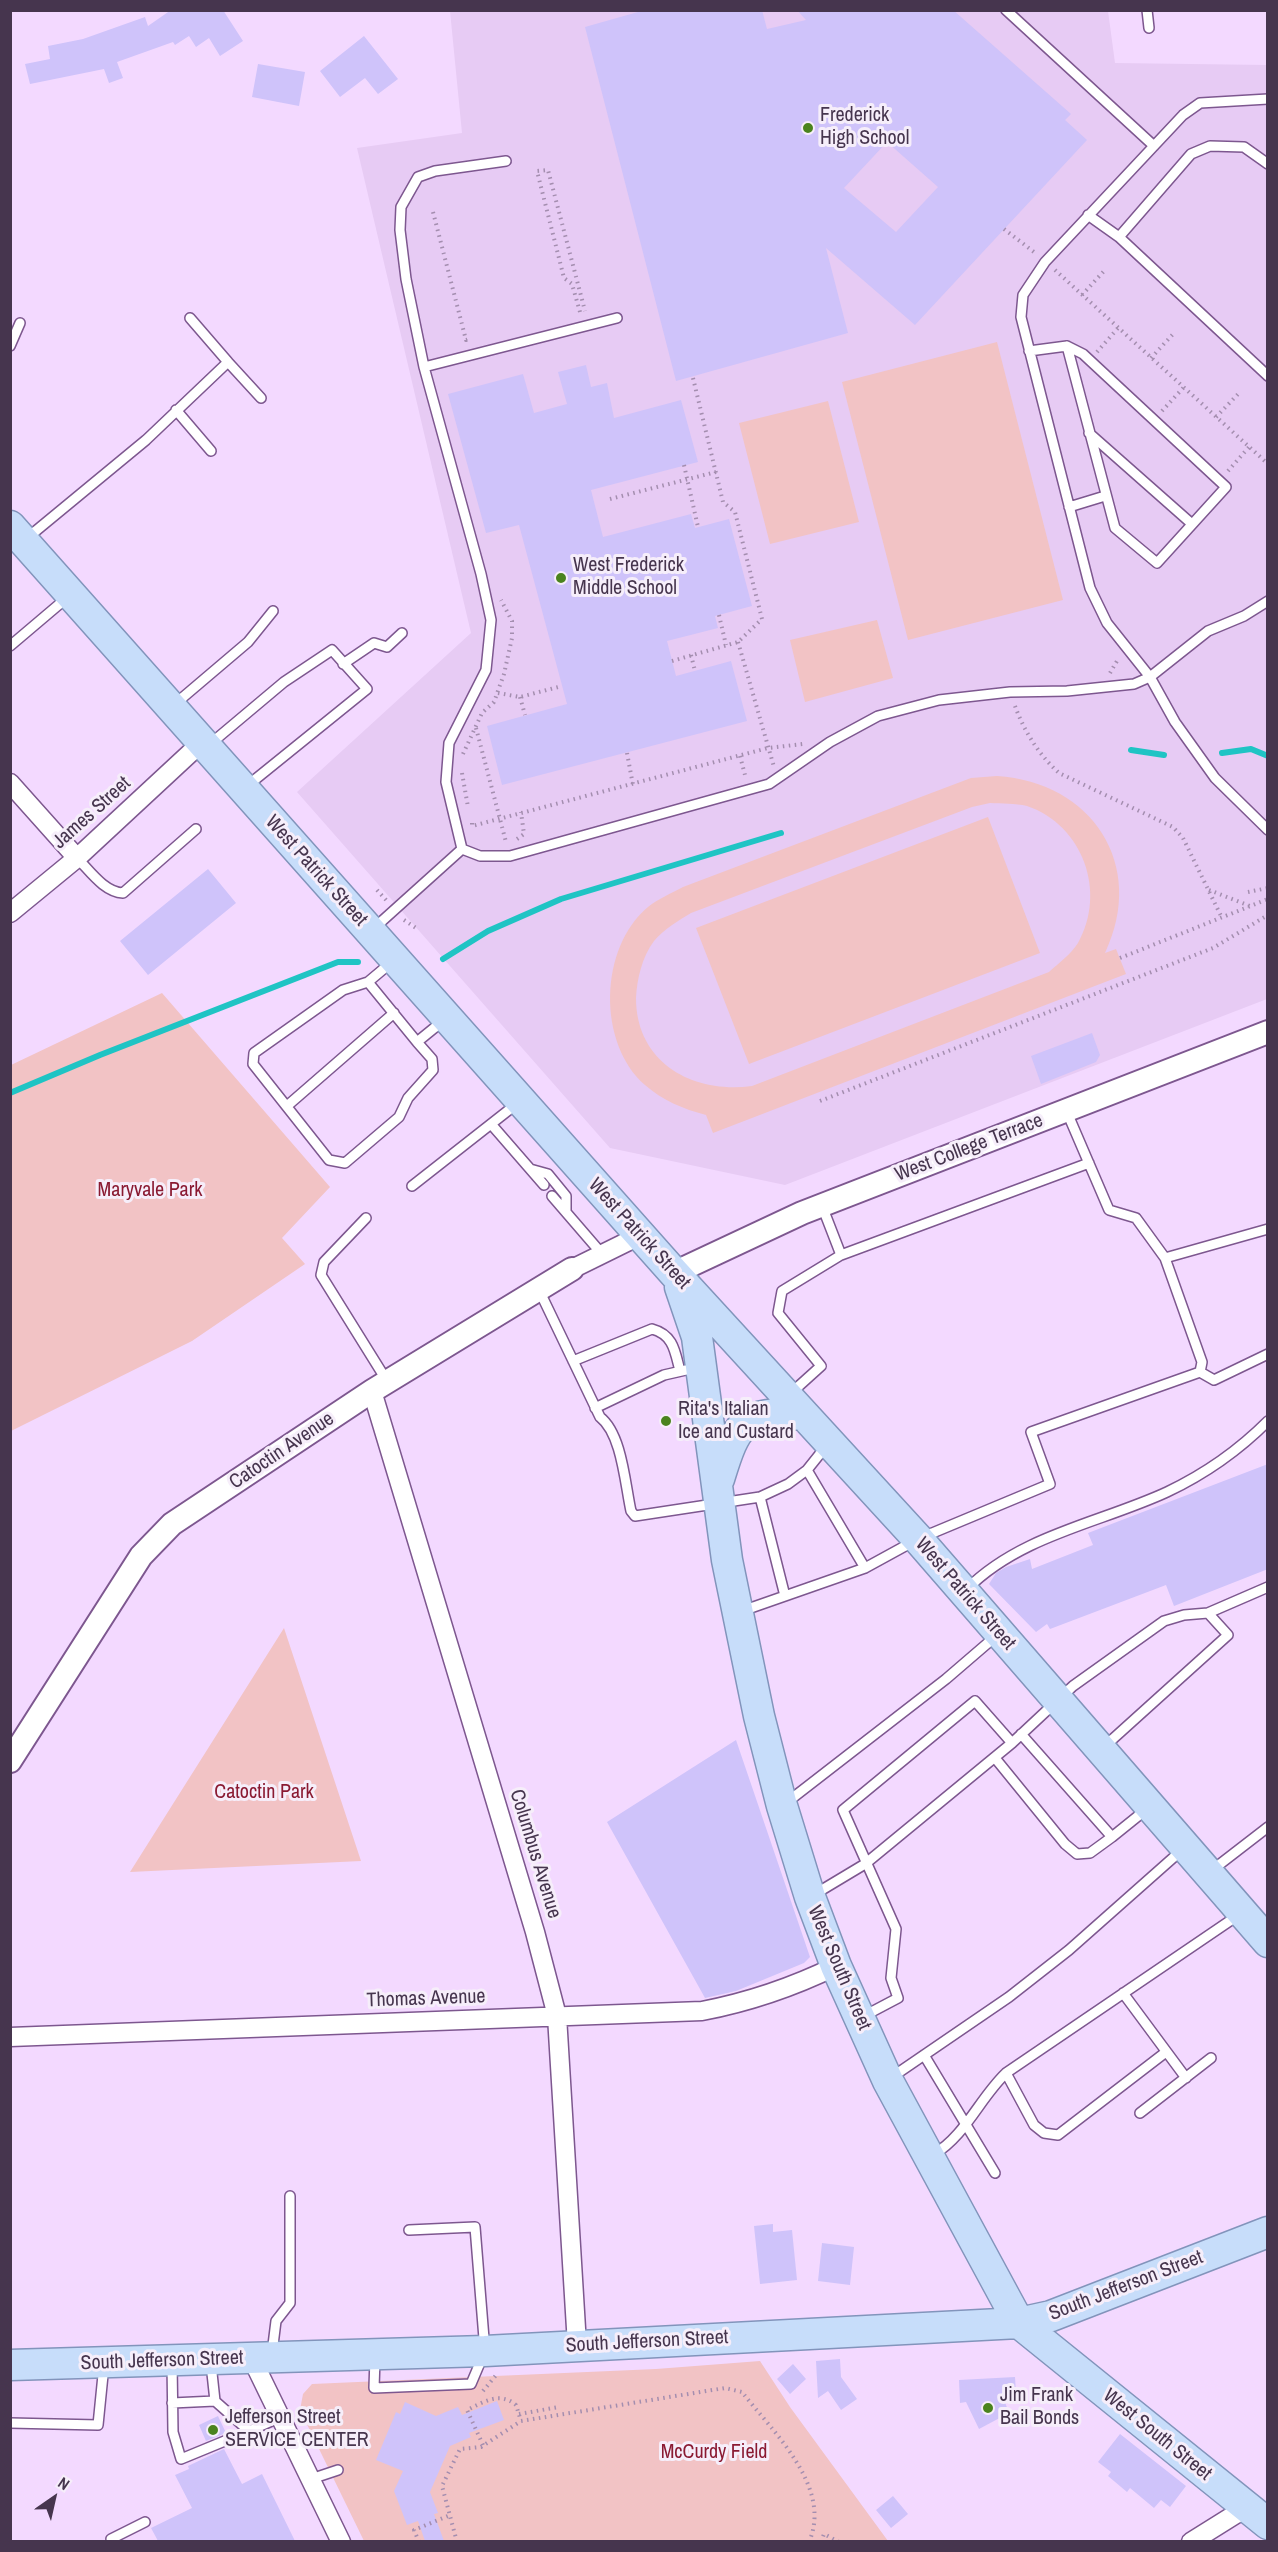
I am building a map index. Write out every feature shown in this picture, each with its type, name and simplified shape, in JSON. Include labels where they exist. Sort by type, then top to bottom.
[{"type":"main road","name":"West Patrick Street","points":[[17,533],[675,1273],[918,1539],[1268,1942]]},
{"type":"main road","name":"West South Street","points":[[675,1273],[697,1337],[692,1368],[737,1612],[759,1716],[782,1806],[810,1897],[836,1966],[888,2081],[1019,2323],[1257,2515]]},
{"type":"main road","points":[[717,1497],[729,1446],[743,1426],[752,1420],[795,1406]]},
{"type":"main road","name":"South Jefferson Street","points":[[10,2366],[484,2351],[1019,2323],[1051,2316],[1268,2232]]},
{"type":"street","name":"James Street","points":[[10,913],[77,858],[204,746]]},
{"type":"street","points":[[10,783],[77,858]]},
{"type":"street","name":"West College Terrace","points":[[675,1273],[822,1206],[1268,1032]]},
{"type":"street","name":"Catoctin Avenue","points":[[12,1755],[141,1556],[172,1524],[380,1387],[539,1289],[572,1269],[641,1235]]},
{"type":"street","name":"Columbus Avenue","points":[[380,1387],[532,1920],[557,2016],[577,2345]]},
{"type":"street","name":"Thomas Avenue","points":[[10,2037],[702,2011],[741,2004],[807,1980],[836,1966]]},
{"type":"street","points":[[262,2359],[281,2417],[341,2541]]},
{"type":"street","points":[[1191,2541],[1257,2515]]},
{"type":"lane","points":[[1006,10],[1154,146]]},
{"type":"lane","points":[[1147,10],[1149,28]]},
{"type":"lane","points":[[1268,99],[1200,102],[1183,115],[1046,262],[1023,295],[1021,317],[1090,588],[1107,623],[1150,677],[1175,722],[1215,778],[1268,830]]},
{"type":"lane","points":[[1119,237],[1191,154],[1210,146],[1244,147],[1268,164]]},
{"type":"lane","points":[[462,849],[446,782],[449,743],[486,670],[491,620],[481,574],[424,367],[406,279],[400,230],[401,207],[418,177],[435,171],[506,161]]},
{"type":"lane","points":[[1088,215],[1119,237],[1268,376]]},
{"type":"lane","points":[[190,318],[261,398]]},
{"type":"lane","points":[[424,367],[617,318]]},
{"type":"lane","points":[[10,346],[20,323]]},
{"type":"lane","points":[[1029,351],[1066,346],[1083,354],[1226,487],[1157,562],[1115,528],[1066,346]]},
{"type":"lane","points":[[17,533],[146,440],[228,362]]},
{"type":"lane","points":[[176,411],[211,451]]},
{"type":"lane","points":[[1089,433],[1192,524]]},
{"type":"lane","points":[[1069,507],[1105,495]]},
{"type":"lane","points":[[10,646],[71,595]]},
{"type":"lane","points":[[462,849],[480,856],[510,856],[770,784],[830,742],[878,716],[939,700],[1010,692],[1090,689],[1134,684],[1150,677],[1208,631],[1244,616],[1268,601]]},
{"type":"lane","points":[[171,708],[248,642],[273,611]]},
{"type":"lane","points":[[343,663],[374,643],[387,647],[402,633]]},
{"type":"lane","points":[[204,746],[285,682],[332,651],[367,689],[243,789]]},
{"type":"lane","points":[[77,858],[106,887],[114,893],[123,893],[196,829]]},
{"type":"lane","points":[[370,931],[462,849]]},
{"type":"lane","points":[[368,982],[432,1059],[433,1070],[408,1098],[399,1117],[345,1162],[329,1160],[253,1064],[254,1053],[344,990],[368,982],[395,960]]},
{"type":"lane","points":[[287,1106],[394,1013]]},
{"type":"lane","points":[[417,1042],[447,1018]]},
{"type":"lane","points":[[412,1186],[521,1101]]},
{"type":"lane","points":[[1066,1110],[1109,1210],[1136,1218],[1166,1258],[1202,1362],[1200,1372]]},
{"type":"lane","points":[[491,1124],[544,1185]]},
{"type":"lane","points":[[795,1406],[821,1366],[778,1313],[782,1291],[841,1255],[1089,1163]]},
{"type":"lane","points":[[530,1169],[548,1174],[566,1196],[566,1212]]},
{"type":"lane","points":[[552,1196],[602,1254]]},
{"type":"lane","points":[[822,1206],[841,1255]]},
{"type":"lane","points":[[366,1218],[324,1263],[321,1275],[380,1387]]},
{"type":"lane","points":[[1166,1258],[1268,1229]]},
{"type":"lane","points":[[539,1289],[595,1408],[600,1417],[610,1425],[615,1438],[630,1511],[635,1516],[717,1497],[760,1497],[788,1484],[807,1470],[829,1443]]},
{"type":"lane","points":[[573,1361],[652,1329],[663,1332],[672,1340],[692,1368],[664,1375],[595,1408]]},
{"type":"lane","points":[[737,1612],[865,1568],[918,1539],[1050,1484],[1031,1432],[1200,1372],[1214,1380],[1268,1354]]},
{"type":"lane","points":[[963,1592],[993,1564],[1053,1536],[1166,1492],[1215,1467],[1268,1421]]},
{"type":"lane","points":[[807,1470],[865,1568]]},
{"type":"lane","points":[[760,1497],[785,1596]]},
{"type":"lane","points":[[810,1897],[865,1864],[995,1758],[1057,1700],[1164,1622],[1184,1615],[1208,1613],[1268,1587]]},
{"type":"lane","points":[[1100,1750],[1228,1635],[1208,1613]]},
{"type":"lane","points":[[782,1806],[946,1679],[999,1633]]},
{"type":"lane","points":[[860,2018],[898,1998],[891,1978],[896,1929],[865,1864],[843,1810],[975,1701],[1012,1743]]},
{"type":"lane","points":[[1021,1734],[1112,1837]]},
{"type":"lane","points":[[995,1758],[1065,1844],[1077,1854],[1090,1853],[1149,1807]]},
{"type":"lane","points":[[1209,1873],[1268,1827]]},
{"type":"lane","points":[[888,2081],[1009,1997],[1069,1950],[1185,1848]]},
{"type":"lane","points":[[928,2158],[948,2146],[967,2126],[995,2083],[1006,2073],[1242,1912]]},
{"type":"lane","points":[[1123,1993],[1186,2078]]},
{"type":"lane","points":[[1006,2073],[1034,2125],[1044,2133],[1058,2135],[1166,2052]]},
{"type":"lane","points":[[924,2055],[995,2173]]},
{"type":"lane","points":[[1140,2113],[1211,2058]]},
{"type":"lane","points":[[262,2359],[276,2321],[290,2303],[290,2196]]},
{"type":"lane","points":[[409,2230],[475,2227],[484,2351]]},
{"type":"lane","points":[[211,2360],[215,2401],[249,2432]]},
{"type":"lane","points":[[172,2361],[172,2432],[181,2459],[281,2417]]},
{"type":"lane","points":[[10,2423],[98,2425],[104,2363]]},
{"type":"lane","points":[[172,2403],[215,2401]]},
{"type":"lane","points":[[311,2479],[338,2470]]},
{"type":"lane","points":[[111,2539],[146,2522]]},
{"type":"path","points":[[580,312],[572,284],[564,278],[537,171],[548,170],[585,311]]},
{"type":"path","points":[[433,212],[466,340],[476,338]]},
{"type":"path","points":[[1004,230],[1034,252]]},
{"type":"path","points":[[1055,270],[1268,464]]},
{"type":"path","points":[[1082,295],[1104,271]]},
{"type":"path","points":[[569,315],[593,309]]},
{"type":"path","points":[[1095,353],[1118,327]]},
{"type":"path","points":[[1151,358],[1174,333]]},
{"type":"path","points":[[672,661],[738,642],[762,619],[735,512],[723,502],[693,378]]},
{"type":"path","points":[[1161,413],[1184,387]]},
{"type":"path","points":[[1216,417],[1240,392]]},
{"type":"path","points":[[1226,473],[1249,447]]},
{"type":"path","points":[[684,465],[698,527]]},
{"type":"path","points":[[610,499],[716,472]]},
{"type":"path","points":[[461,760],[482,713],[494,702],[498,693],[512,638],[512,621],[507,608],[495,591]]},
{"type":"path","points":[[719,615],[726,645]]},
{"type":"path","points":[[738,642],[775,768]]},
{"type":"path","points":[[692,655],[695,671]]},
{"type":"path","points":[[1103,676],[1110,673],[1117,661]]},
{"type":"path","points":[[498,693],[520,697],[562,686]]},
{"type":"path","points":[[1010,692],[1020,719],[1047,762],[1059,773],[1173,827],[1183,838],[1221,918]]},
{"type":"path","points":[[520,697],[525,715]]},
{"type":"path","points":[[476,727],[506,842]]},
{"type":"path","points":[[472,826],[768,748],[809,744]]},
{"type":"path","points":[[627,753],[633,785]]},
{"type":"path","points":[[461,766],[474,831]]},
{"type":"path","points":[[499,844],[524,834],[520,812]]},
{"type":"path","points":[[1248,892],[1268,888]]},
{"type":"path","points":[[1209,890],[1250,906]]},
{"type":"path","points":[[1120,958],[1268,899]]},
{"type":"path","points":[[820,1101],[1213,948],[1268,915]]},
{"type":"path","points":[[457,2541],[448,2516],[442,2486],[460,2450],[483,2445],[521,2421],[725,2388],[742,2392],[809,2484],[816,2520],[809,2541]]},
{"type":"path","points":[[483,2445],[466,2410],[495,2398],[501,2398],[512,2402],[521,2421]]},
{"type":"path","points":[[519,2414],[559,2407]]},
{"type":"path","points":[[419,2541],[414,2530],[448,2516]]},
{"type":"path","points":[[821,2541],[824,2534],[839,2541]]},
{"type":"shaded area","points":[[450,11],[1108,11],[1115,63],[1267,65],[1267,999],[785,1185],[610,1148],[297,792],[471,633],[357,148],[462,133]]},
{"type":"green space","points":[[997,342],[1063,600],[908,640],[842,382]]},
{"type":"green space","points":[[828,401],[859,522],[770,544],[739,423]]},
{"type":"green space","points":[[877,620],[893,678],[805,702],[790,640]]},
{"type":"green space","points":[[997,776],[1031,782],[1060,794],[1084,811],[1102,834],[1114,860],[1119,889],[1116,920],[1105,953],[1116,949],[1126,974],[713,1133],[706,1115],[673,1103],[645,1085],[629,1067],[618,1045],[612,1021],[610,996],[613,970],[620,946],[632,925],[648,907],[683,887],[971,778]],"holes":[[[990,803],[1027,806],[1046,815],[1063,828],[1075,844],[1084,862],[1089,882],[1090,903],[1086,923],[1075,947],[1049,972],[752,1086],[709,1085],[689,1079],[657,1057],[646,1040],[639,1021],[636,998],[639,976],[646,954],[654,941],[667,929],[691,913],[972,807]]]},
{"type":"green space","points":[[988,817],[1040,953],[749,1064],[696,928]]},
{"type":"green space","name":"Maryvale Park","points":[[162,993],[330,1187],[282,1238],[305,1264],[192,1341],[11,1431],[11,1065]]},
{"type":"green space","name":"Catoctin Park","points":[[284,1628],[361,1861],[130,1872]]},
{"type":"green space","name":"McCurdy Field","points":[[760,2361],[790,2407],[888,2541],[364,2541],[300,2410],[303,2394],[312,2384],[656,2369]]},
{"type":"building","points":[[171,10],[223,10],[243,41],[220,56],[209,38],[196,47],[189,36],[175,45],[173,42],[117,62],[123,78],[109,83],[104,69],[30,84],[25,64],[50,59],[48,46],[83,39],[145,17],[148,26]]},
{"type":"building","points":[[645,10],[762,10],[767,29],[806,20],[797,10],[953,10],[1071,114],[1065,120],[1087,140],[915,325],[826,248],[848,333],[676,381],[585,27]],"holes":[[[887,142],[938,187],[896,232],[844,188]]]},
{"type":"building","points":[[364,36],[398,79],[378,94],[365,78],[340,97],[320,71]]},
{"type":"building","points":[[258,64],[305,72],[299,106],[252,97]]},
{"type":"building","points":[[586,365],[591,387],[607,383],[614,418],[681,400],[698,462],[591,490],[603,537],[691,514],[695,528],[729,519],[752,606],[715,616],[718,628],[667,641],[676,676],[731,661],[747,721],[502,785],[487,726],[567,704],[519,525],[486,533],[448,394],[523,374],[534,413],[567,404],[558,372]]},
{"type":"building","points":[[208,869],[236,903],[148,975],[120,941]]},
{"type":"building","points":[[1092,1033],[1100,1055],[1096,1062],[1041,1084],[1031,1056]]},
{"type":"building","points":[[1268,1464],[1268,1569],[1174,1606],[1166,1585],[1050,1629],[1047,1624],[1036,1632],[989,1584],[996,1573],[1006,1567],[1030,1559],[1032,1569],[1093,1545],[1088,1533]]},
{"type":"building","points":[[736,1740],[810,1957],[804,1963],[736,1991],[705,1998],[607,1822]]},
{"type":"building","points":[[773,2224],[773,2232],[792,2230],[797,2280],[760,2284],[754,2226]]},
{"type":"building","points":[[822,2243],[854,2247],[850,2285],[818,2281]]},
{"type":"building","points":[[840,2359],[841,2377],[857,2399],[841,2410],[828,2391],[818,2398],[816,2361]]},
{"type":"building","points":[[793,2364],[806,2379],[790,2394],[777,2379]]},
{"type":"building","name":"Jim Frank Bail Bonds","points":[[1015,2377],[1016,2394],[1002,2394],[1009,2413],[979,2429],[966,2402],[960,2403],[959,2380]]},
{"type":"building","points":[[497,2401],[504,2420],[469,2433],[471,2437],[450,2446],[430,2492],[438,2513],[434,2514],[444,2541],[425,2541],[418,2521],[407,2525],[394,2491],[403,2471],[376,2460],[396,2412],[400,2414],[405,2402],[436,2416],[458,2407],[462,2415]]},
{"type":"building","name":"Jefferson Street SERVICE CENTER","points":[[218,2416],[226,2433],[206,2441],[199,2425]]},
{"type":"building","points":[[1120,2434],[1186,2486],[1170,2507],[1161,2500],[1154,2508],[1130,2488],[1127,2492],[1108,2476],[1111,2472],[1098,2462]]},
{"type":"building","points":[[224,2449],[242,2484],[262,2474],[295,2541],[158,2541],[151,2528],[192,2508],[175,2475],[189,2469],[188,2466]]},
{"type":"building","points":[[893,2496],[908,2514],[891,2528],[876,2510]]},
{"type":"waterway","points":[[1222,753],[1251,749],[1268,756]]},
{"type":"waterway","points":[[1131,750],[1164,755]]},
{"type":"waterway","points":[[443,959],[488,931],[561,899],[781,833]]},
{"type":"waterway","points":[[10,1093],[100,1055],[338,962],[358,962]]},
{"type":"place","name":"Frederick High School","points":[[808,128]]},
{"type":"place","name":"West Frederick Middle School","points":[[561,578]]},
{"type":"place","name":"Rita's Italian Ice and Custard","points":[[666,1421]]},
{"type":"place","name":"Jim Frank Bail Bonds","points":[[988,2408]]},
{"type":"place","name":"Jefferson Street SERVICE CENTER","points":[[213,2430]]}]
